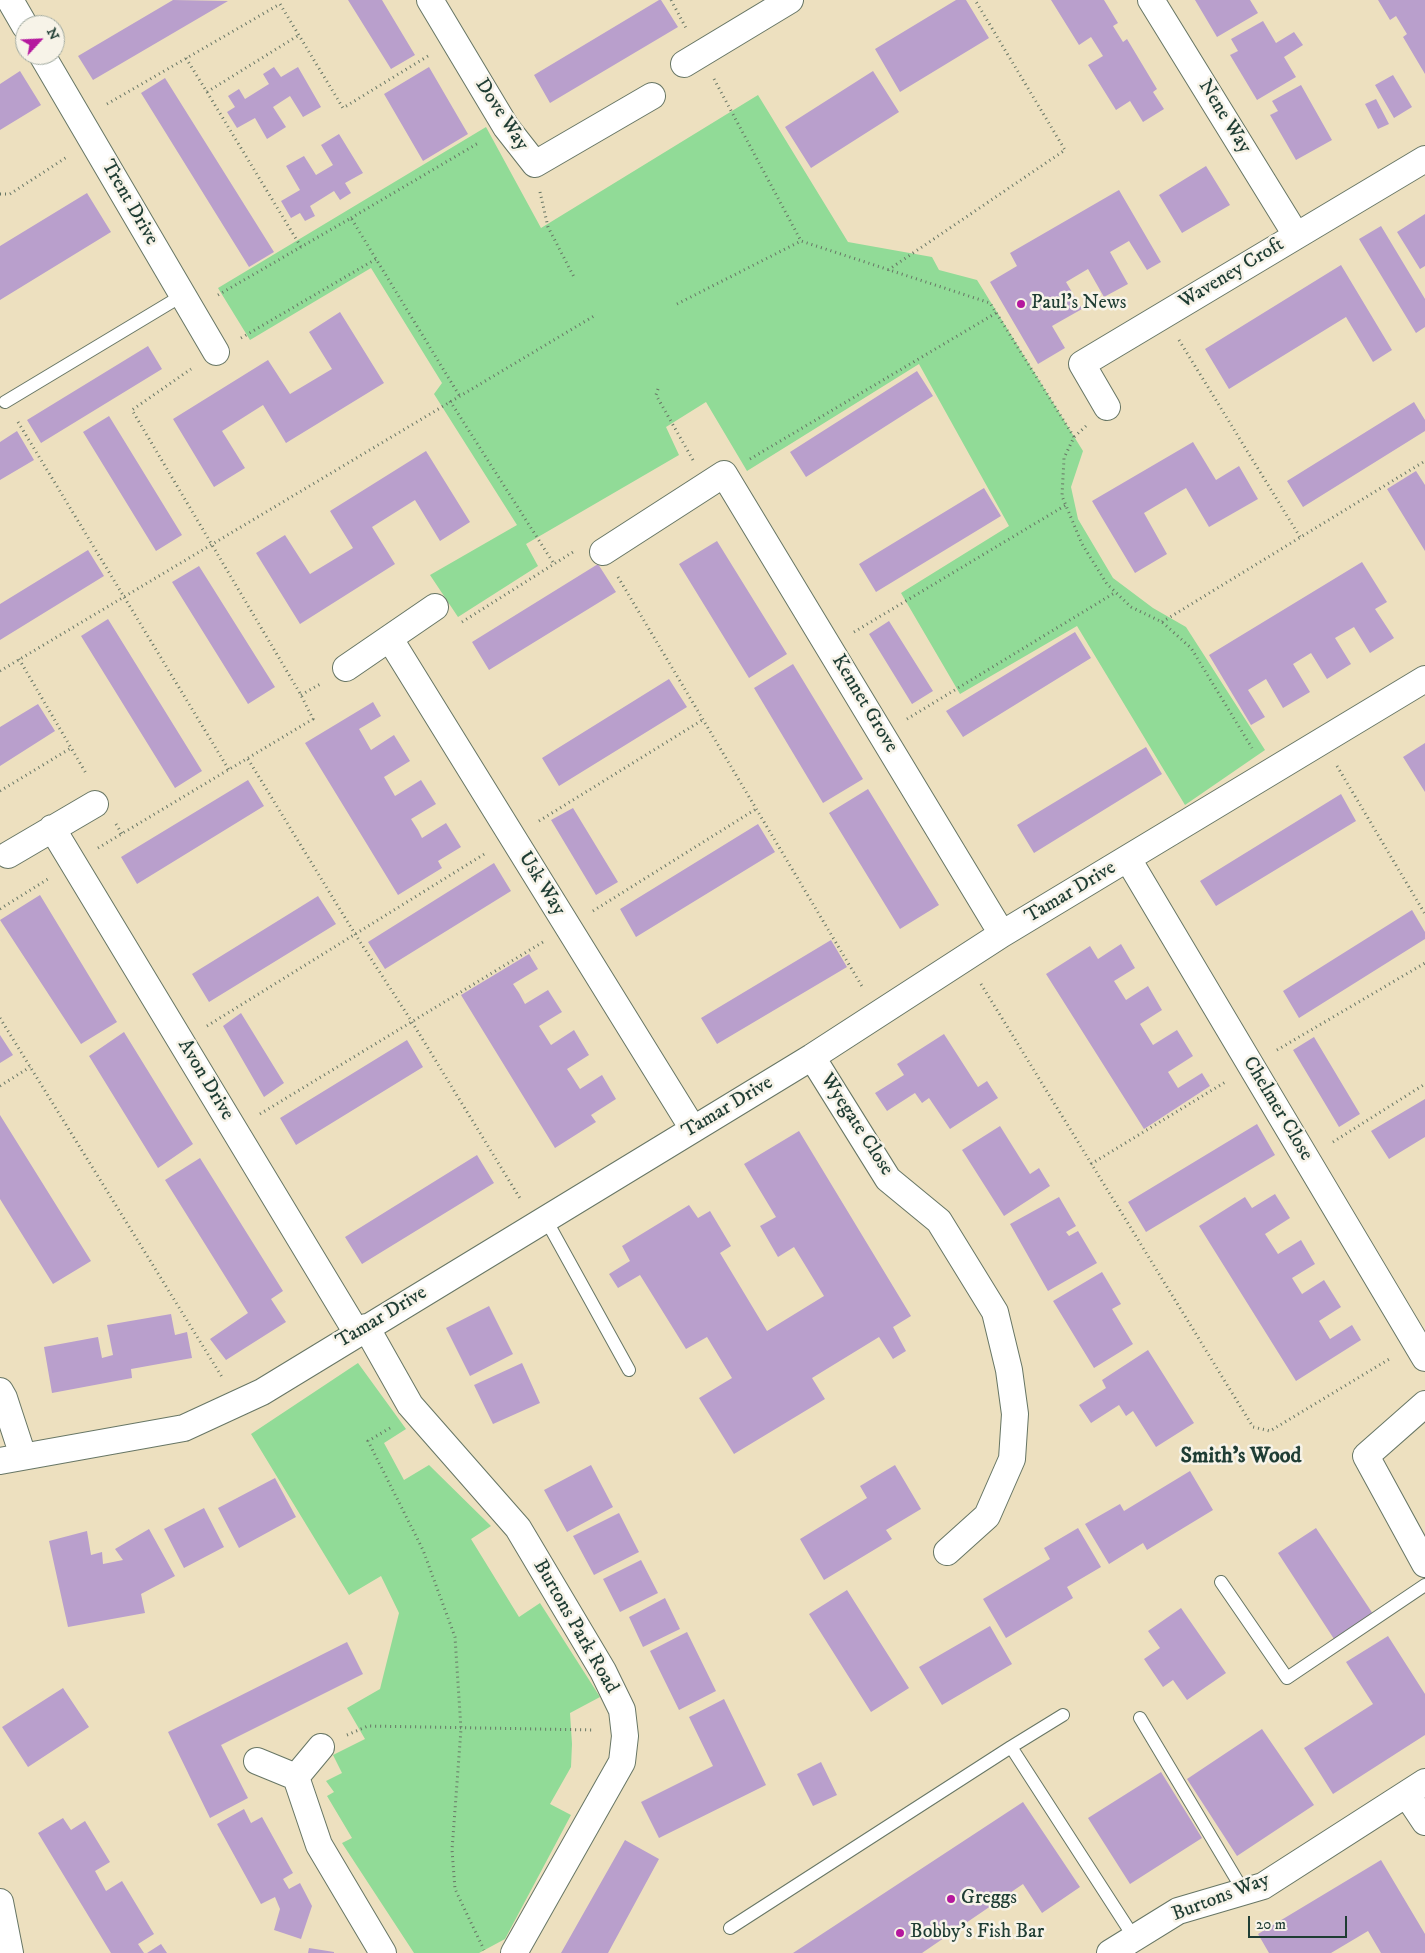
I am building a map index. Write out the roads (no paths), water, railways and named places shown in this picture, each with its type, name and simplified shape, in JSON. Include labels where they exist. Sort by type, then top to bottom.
[{"type":"street","points":[[10,0],[19,15]]},
{"type":"street","name":"Dove Way","points":[[430,0],[506,127],[534,164],[652,96]]},
{"type":"street","points":[[692,59],[790,0]]},
{"type":"street","name":"Nene Way","points":[[1151,0],[1296,235]]},
{"type":"street","name":"Trent Drive","points":[[48,65],[216,352]]},
{"type":"street","name":"Waveney Croft","points":[[1107,407],[1082,364],[1425,159]]},
{"type":"street","name":"Kennet Grove","points":[[603,552],[715,479],[830,647],[1002,934]]},
{"type":"street","points":[[346,668],[435,607]]},
{"type":"street","name":"Usk Way","points":[[390,639],[693,1129]]},
{"type":"street","name":"Tamar Drive","points":[[11,1459],[184,1428],[262,1392],[812,1057],[1002,934],[1128,860],[1425,679]]},
{"type":"street","points":[[8,855],[52,828],[104,810]]},
{"type":"street","name":"Avon Drive","points":[[52,828],[235,1130],[361,1330]]},
{"type":"street","name":"Chelmer Close","points":[[1128,860],[1421,1350]]},
{"type":"street","name":"Wyegate Close","points":[[812,1057],[888,1179],[939,1221],[995,1312],[1010,1370],[1015,1414],[1012,1459],[987,1516],[947,1552]]},
{"type":"street","name":"Burtons Park Road","points":[[361,1330],[410,1405],[518,1528],[603,1671],[622,1710],[624,1730],[622,1762],[514,1953]]},
{"type":"street","points":[[0,1391],[4,1398],[11,1459]]},
{"type":"street","points":[[1425,1404],[1366,1456],[1425,1564]]},
{"type":"street","points":[[296,1777],[321,1747]]},
{"type":"street","points":[[257,1761],[296,1777],[319,1844],[383,1953]]},
{"type":"street","points":[[1416,1788],[1425,1822]]},
{"type":"street","name":"Burtons Way","points":[[1110,1953],[1178,1910],[1263,1886],[1416,1788]]},
{"type":"street","points":[[0,1902],[10,1953]]},
{"type":"lane","points":[[5,402],[187,302]]},
{"type":"lane","points":[[540,1221],[629,1370]]},
{"type":"lane","points":[[1221,1582],[1287,1678],[1425,1585]]},
{"type":"lane","points":[[730,1928],[1011,1747],[1063,1716]]},
{"type":"lane","points":[[1140,1718],[1244,1892]]},
{"type":"lane","points":[[1011,1747],[1135,1938]]},
{"type":"place","name":"Paul’s News","points":[[1021,304]]},
{"type":"place","name":"Greggs","points":[[951,1899]]},
{"type":"place","name":"Bobby’s Fish Bar","points":[[900,1933]]},
{"type":"district","name":"Smith's Wood","points":[[1241,1457]]}]
